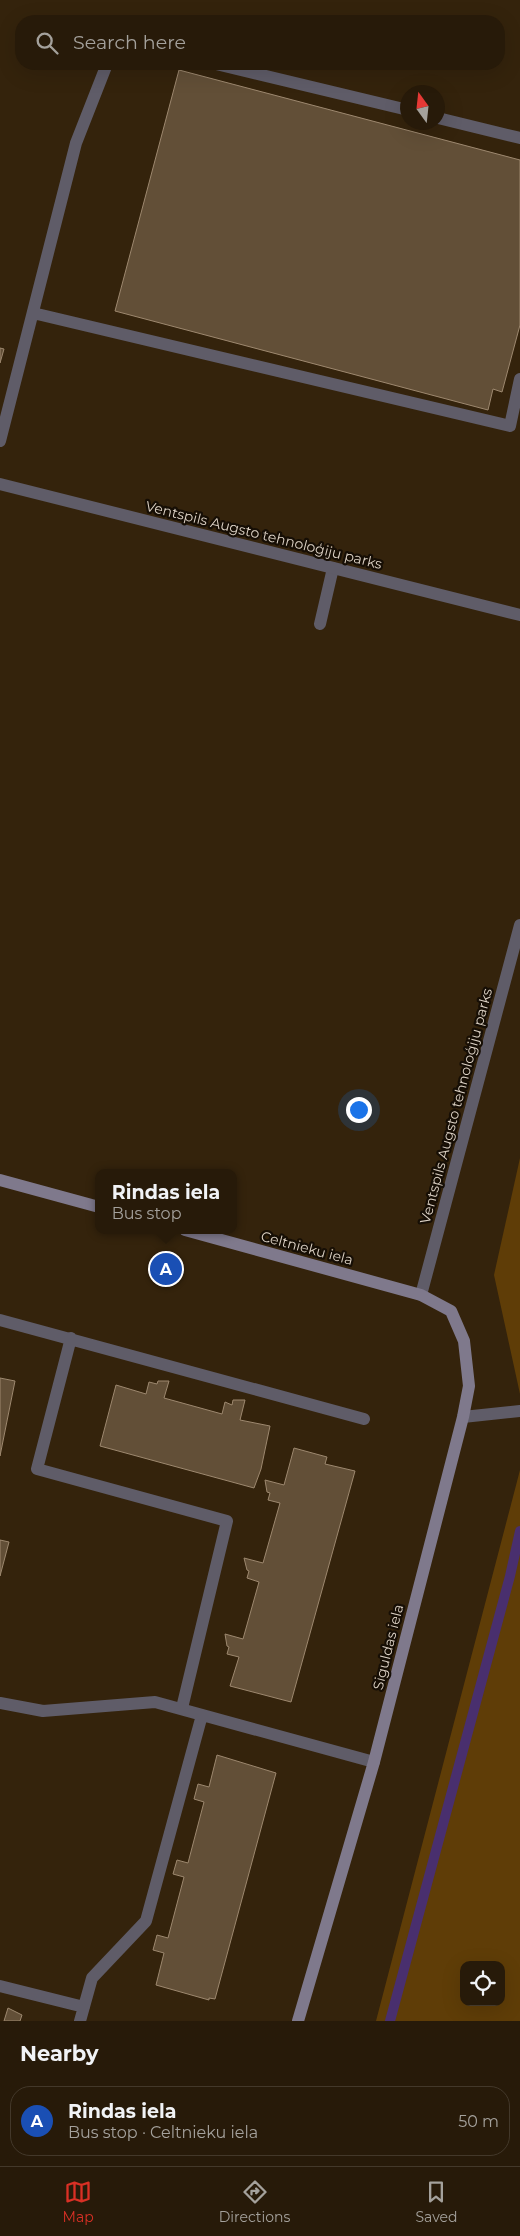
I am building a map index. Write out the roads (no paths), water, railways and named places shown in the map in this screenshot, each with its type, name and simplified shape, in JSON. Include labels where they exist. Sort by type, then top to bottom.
[{"type":"street","points":[[0,441],[76,143],[105,70]]},
{"type":"street","points":[[241,70],[400,108]]},
{"type":"street","points":[[445,120],[520,138]]},
{"type":"street","points":[[33,313],[510,426],[520,379]]},
{"type":"street","name":"Ventspils Augsto tehnoloģiju parks","points":[[0,484],[520,616]]},
{"type":"street","points":[[320,624],[333,568]]},
{"type":"street","name":"Ventspils Augsto tehnoloģiju parks","points":[[421,1295],[520,925]]},
{"type":"street","points":[[0,1180],[95,1206]]},
{"type":"street","name":"Celtnieku iela","points":[[200,1234],[421,1295]]},
{"type":"street","name":"Siguldas iela","points":[[298,2021],[374,1762],[463,1417],[469,1386],[464,1341],[451,1311],[421,1295]]},
{"type":"street","points":[[0,1320],[364,1419]]},
{"type":"street","points":[[71,1338],[37,1469],[227,1522],[182,1708]]},
{"type":"street","points":[[463,1417],[520,1412]]},
{"type":"street","points":[[0,1702],[43,1711],[155,1702],[374,1762]]},
{"type":"street","points":[[80,2021],[92,1978],[146,1920],[202,1715]]},
{"type":"street","points":[[0,1986],[84,2008]]},
{"type":"waterway","points":[[390,2021],[510,1576],[520,1531]]},
{"type":"place","name":"Rindas iela","points":[[166,1269]]}]
